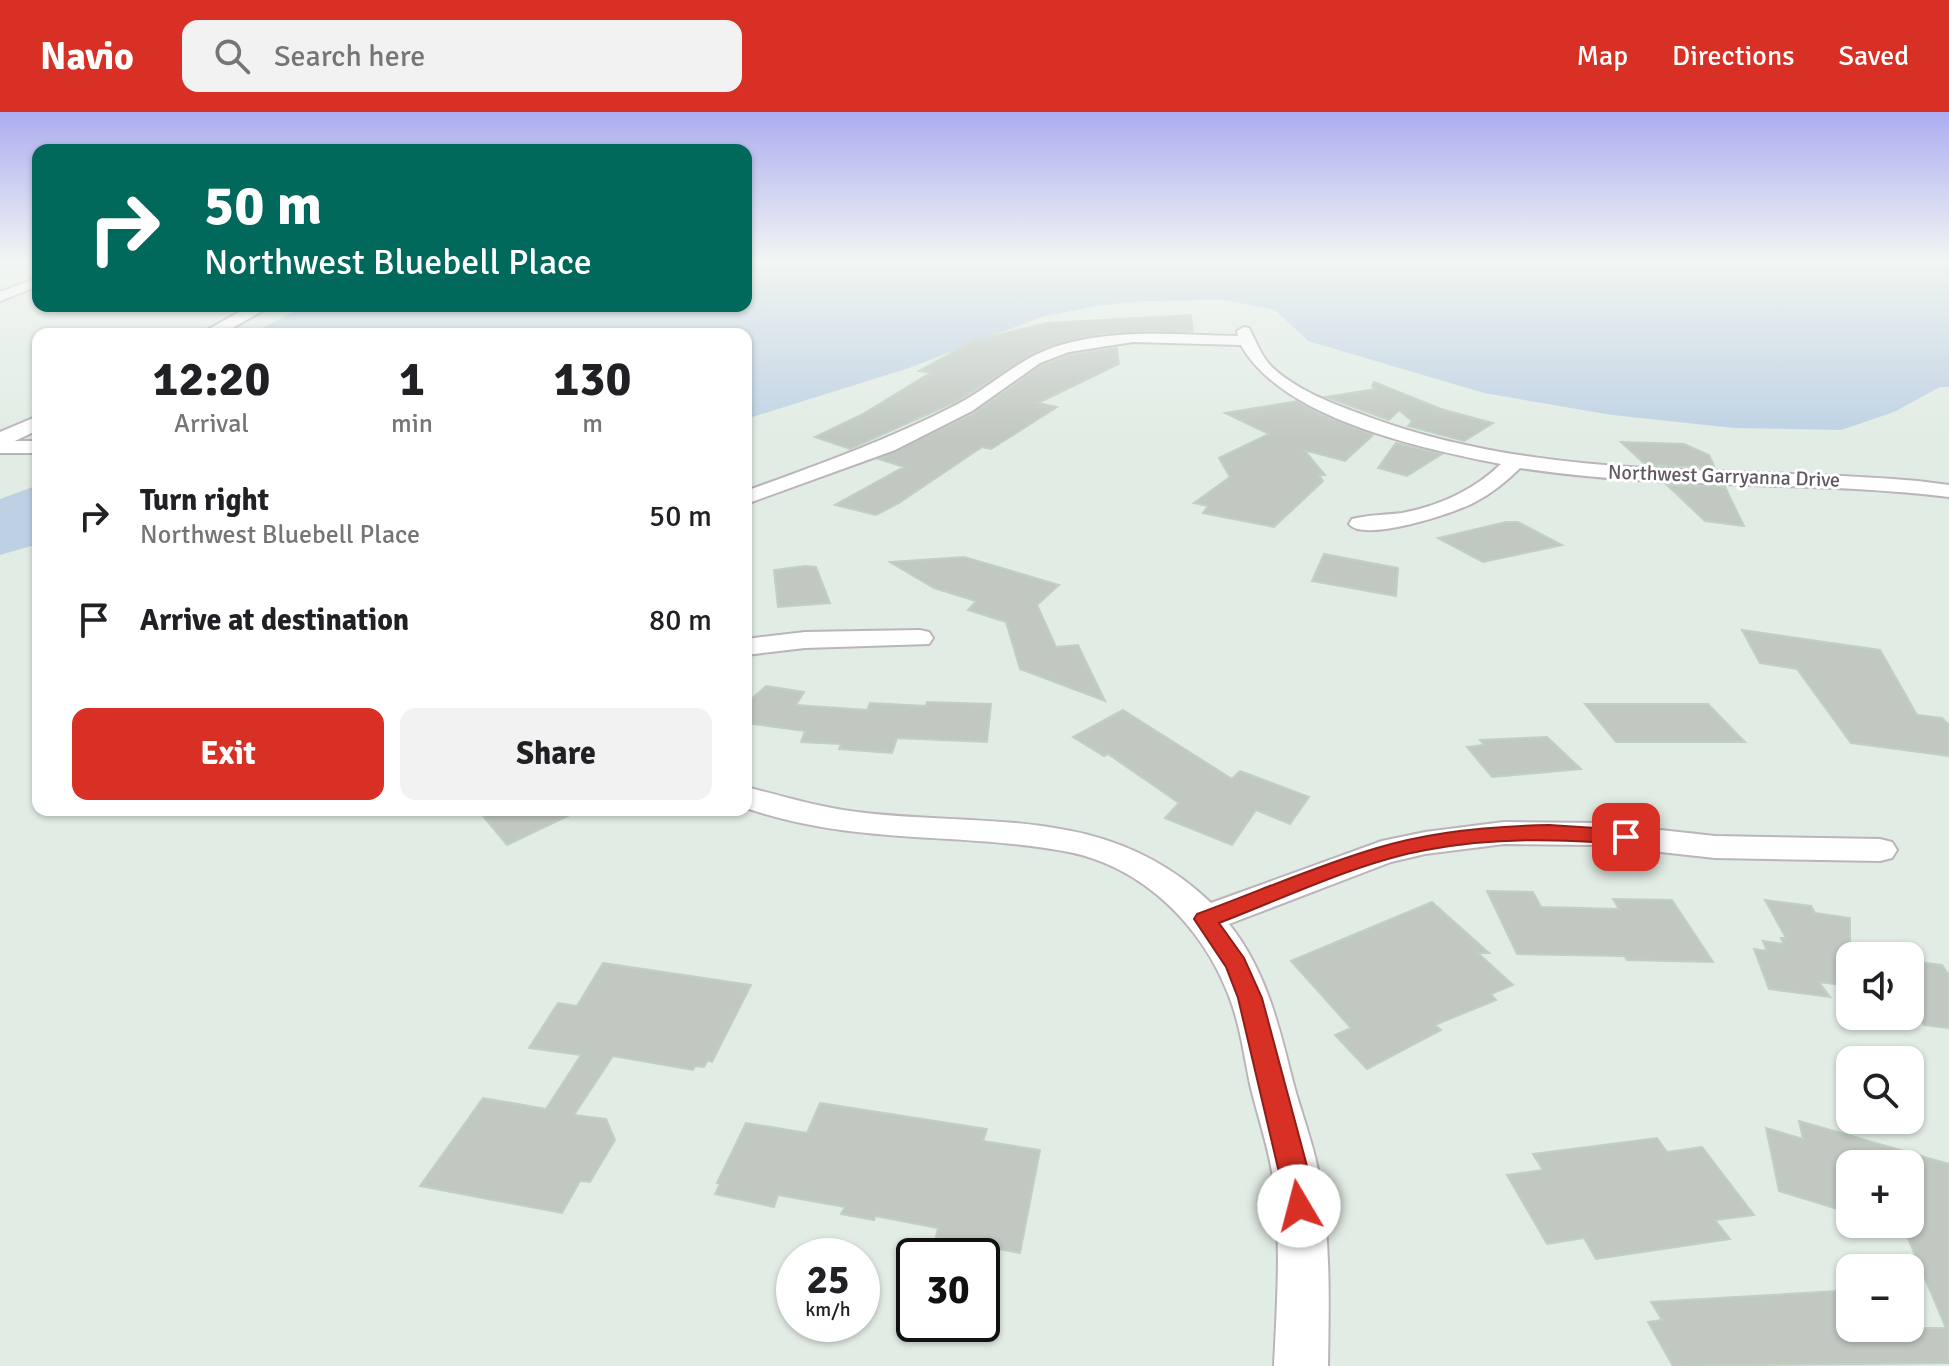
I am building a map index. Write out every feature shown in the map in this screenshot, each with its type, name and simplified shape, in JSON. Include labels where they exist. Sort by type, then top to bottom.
[{"type":"street","name":"Northwest Garryanna Drive","points":[[752,496],[888,446],[966,407],[1034,360],[1066,348],[1133,338],[1245,336],[1260,362],[1281,383],[1321,405],[1396,432],[1516,461],[1635,475],[1843,480],[1949,491]]},
{"type":"street","points":[[0,441],[32,425]]},
{"type":"street","points":[[0,447],[32,447]]},
{"type":"street","points":[[1360,524],[1404,519],[1464,501],[1499,480],[1516,461]]},
{"type":"street","points":[[752,646],[805,640],[920,638]]},
{"type":"street","points":[[752,799],[775,809],[864,826],[1027,834],[1103,849],[1146,868],[1171,885],[1205,919],[1236,964],[1250,998],[1297,1181],[1304,1270],[1301,1366]]},
{"type":"street","points":[[1205,919],[1382,853],[1425,843],[1504,833],[1597,834],[1730,848],[1880,850]]},
{"type":"shaded area","points":[[277,321],[1032,321],[909,368],[752,417],[752,328],[263,328]]},
{"type":"shaded area","points":[[1286,321],[1949,321],[1949,387],[1940,387],[1894,412],[1841,430],[1734,428],[1612,415],[1484,393],[1308,341]]},
{"type":"shaded area","points":[[32,487],[32,546],[0,555],[0,499]]},
{"type":"building","points":[[1192,321],[1193,331],[1104,333],[1046,347],[955,402],[850,449],[815,437],[861,415],[930,373],[919,371],[973,341],[1047,323]]},
{"type":"building","points":[[1117,348],[1119,364],[1038,403],[1057,407],[991,449],[982,447],[899,503],[876,515],[835,505],[904,467],[879,459],[973,414],[1041,366],[1070,355]]},
{"type":"building","points":[[1374,382],[1441,409],[1493,423],[1464,441],[1408,426],[1412,421],[1399,410],[1389,420],[1326,397],[1376,389],[1372,386]]},
{"type":"building","points":[[1298,401],[1320,414],[1373,435],[1345,461],[1304,450],[1325,475],[1319,475],[1323,481],[1274,527],[1203,513],[1208,506],[1194,503],[1230,477],[1219,458],[1269,434],[1225,413]]},
{"type":"building","points":[[1621,442],[1684,444],[1709,455],[1715,468],[1646,465]]},
{"type":"building","points":[[1396,443],[1442,454],[1407,476],[1378,468]]},
{"type":"building","points":[[1667,485],[1725,487],[1744,526],[1705,521]]},
{"type":"building","points":[[1518,522],[1562,545],[1483,562],[1438,538]]},
{"type":"building","points":[[1324,554],[1398,568],[1396,596],[1312,581]]},
{"type":"building","points":[[964,557],[1059,585],[1037,605],[1056,647],[1078,645],[1105,701],[1020,669],[1006,622],[968,610],[976,601],[934,588],[890,562]]},
{"type":"building","points":[[816,567],[830,603],[778,607],[774,570]]},
{"type":"building","points":[[1742,630],[1880,650],[1917,715],[1942,718],[1949,725],[1949,756],[1851,743],[1797,669],[1760,663]]},
{"type":"building","points":[[766,686],[804,692],[796,705],[867,710],[870,703],[926,706],[927,702],[991,704],[987,742],[897,738],[892,753],[839,749],[841,744],[801,742],[805,731],[752,724],[752,699]]},
{"type":"building","points":[[1585,704],[1708,704],[1745,742],[1616,742]]},
{"type":"building","points":[[1123,710],[1232,779],[1240,771],[1309,797],[1290,824],[1256,810],[1232,845],[1165,818],[1179,803],[1108,754],[1104,756],[1073,737]]},
{"type":"building","points":[[1547,737],[1581,769],[1492,777],[1467,747],[1484,745],[1480,740]]},
{"type":"building","points":[[483,816],[567,816],[507,845]]},
{"type":"building","points":[[1487,891],[1533,892],[1541,907],[1619,909],[1613,899],[1672,900],[1713,962],[1517,954]]},
{"type":"building","points":[[1765,900],[1811,906],[1815,913],[1850,918],[1850,942],[1836,942],[1836,984],[1819,982],[1830,997],[1769,989],[1754,949],[1767,951],[1763,941],[1784,944],[1781,938],[1786,938]]},
{"type":"building","points":[[1432,902],[1489,953],[1478,953],[1513,985],[1491,994],[1496,1000],[1435,1025],[1441,1030],[1367,1069],[1335,1035],[1351,1028],[1291,961]]},
{"type":"building","points":[[603,963],[751,985],[712,1062],[708,1060],[704,1067],[695,1066],[693,1070],[613,1056],[574,1115],[606,1119],[615,1140],[590,1182],[580,1181],[562,1213],[420,1186],[483,1098],[546,1109],[581,1055],[529,1048],[558,1003],[577,1006]]},
{"type":"building","points":[[1924,963],[1942,965],[1949,975],[1949,1028],[1924,1025]]},
{"type":"building","points":[[820,1103],[987,1129],[983,1141],[1040,1150],[1020,1253],[1000,1249],[1000,1238],[936,1237],[938,1228],[875,1216],[874,1220],[841,1214],[845,1207],[778,1195],[774,1207],[715,1194],[720,1184],[717,1183],[746,1123],[807,1133]]},
{"type":"building","points":[[1799,1121],[1900,1150],[1836,1150],[1836,1209],[1779,1191],[1766,1128],[1803,1139]]},
{"type":"building","points":[[1657,1138],[1667,1152],[1702,1147],[1754,1215],[1715,1220],[1730,1239],[1596,1259],[1584,1238],[1547,1244],[1507,1175],[1543,1170],[1533,1154]]},
{"type":"building","points":[[1924,1157],[1949,1164],[1949,1363],[1673,1366],[1648,1322],[1662,1320],[1651,1302],[1836,1291],[1836,1342],[1924,1342],[1924,1328],[1946,1328],[1924,1276],[1924,1254],[1915,1254],[1908,1238],[1924,1238]]},
{"type":"route","points":[[1299,1206],[1297,1181],[1250,998],[1236,964],[1205,919],[1382,853],[1425,843],[1549,831],[1626,837]]}]
